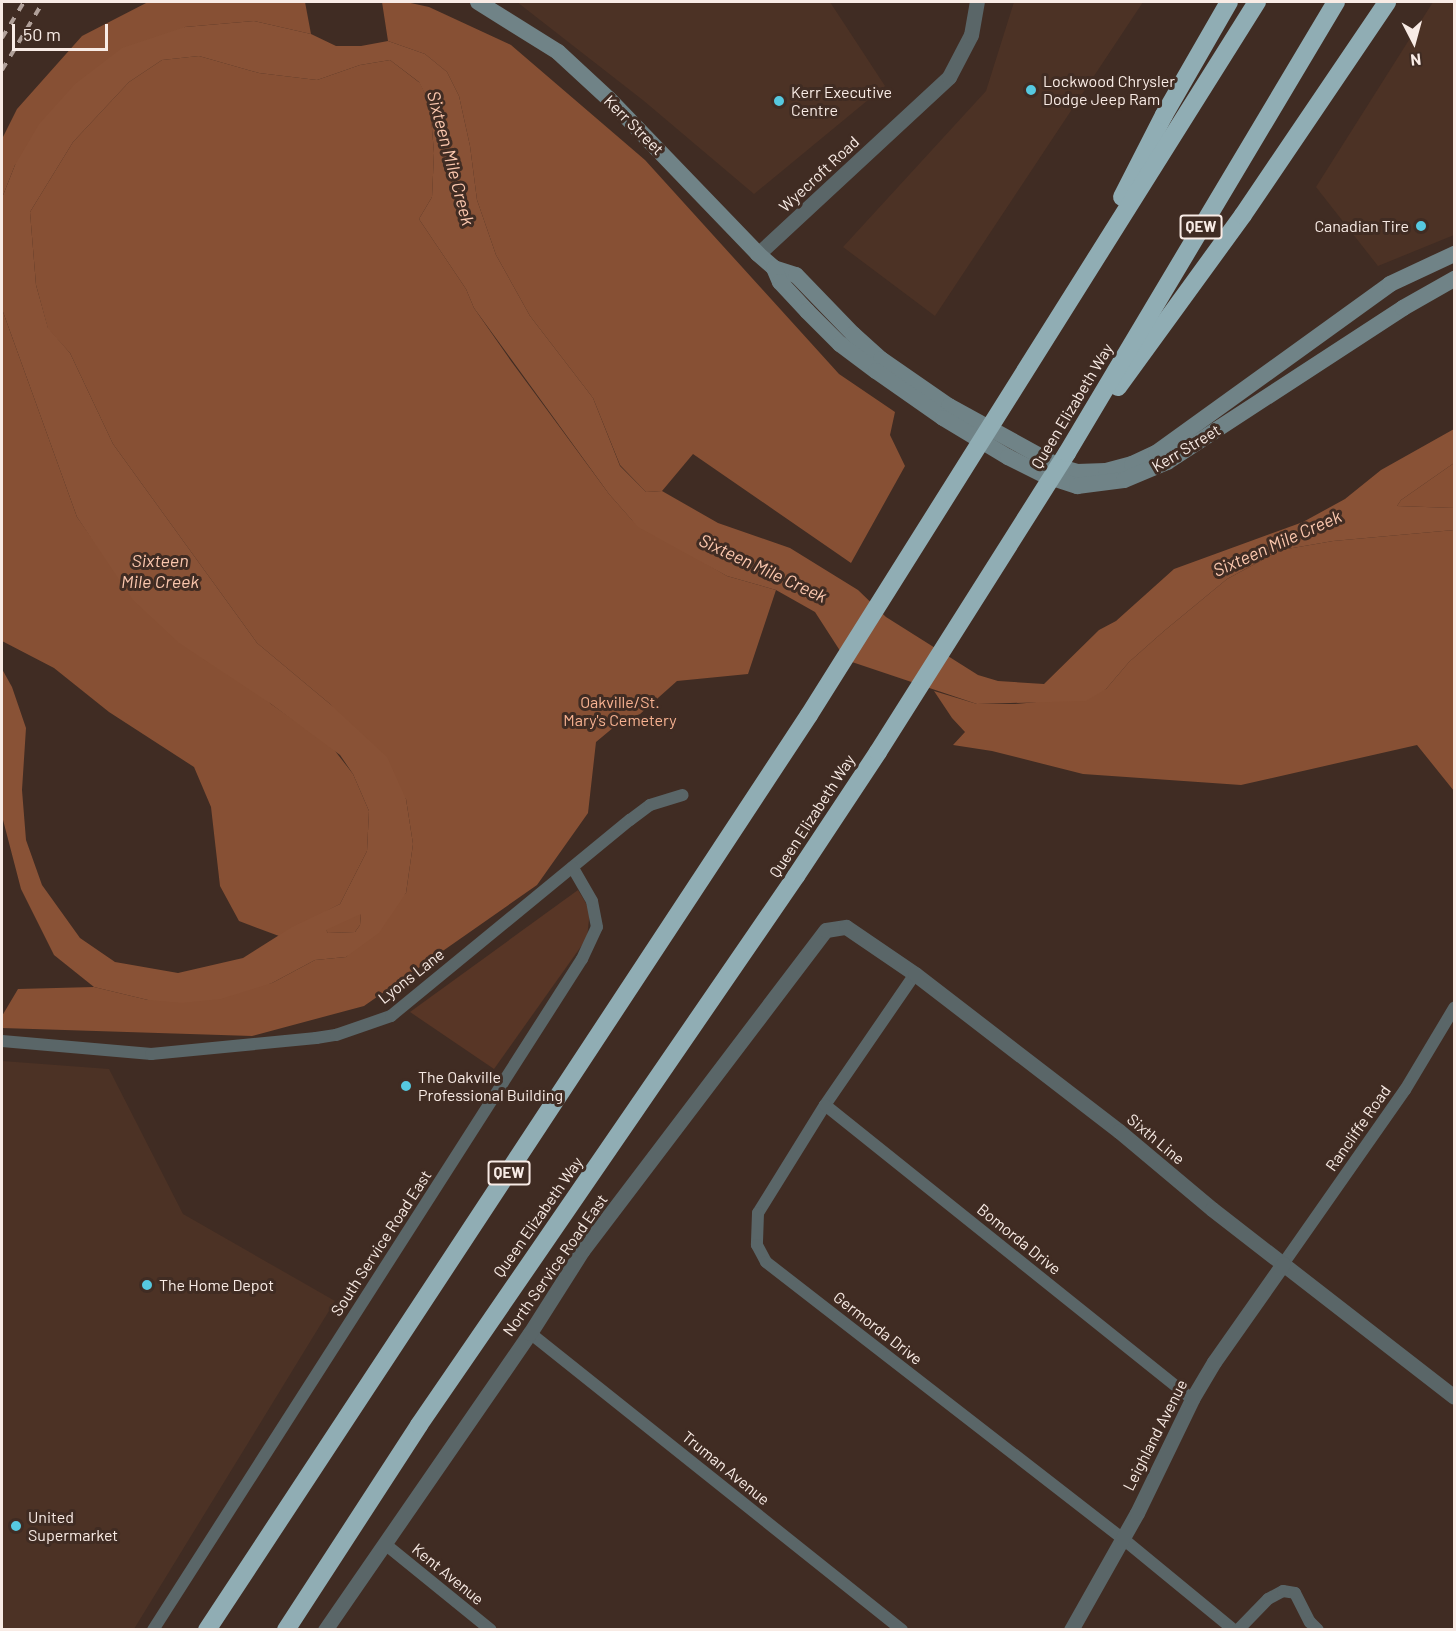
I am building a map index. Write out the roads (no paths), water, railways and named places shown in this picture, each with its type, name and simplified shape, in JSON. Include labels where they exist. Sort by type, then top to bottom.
[{"type":"highway","points":[[1071,298],[1164,115],[1229,2]]},
{"type":"highway","name":"QEW","points":[[207,1629],[809,715],[1257,2]]},
{"type":"highway","name":"Queen Elizabeth Way","points":[[286,1629],[418,1425],[790,886],[878,752],[1067,453],[1336,2]]},
{"type":"highway","points":[[1067,453],[1243,215],[1387,2]]},
{"type":"main road","name":"Kerr Street","points":[[477,2],[558,52],[609,99],[758,254],[774,268],[796,275],[853,334],[923,389],[1015,443],[1060,467],[1077,472],[1106,471],[1132,464],[1156,453],[1390,284],[1455,254]]},
{"type":"main road","name":"Kerr Street","points":[[774,268],[780,282],[807,311],[840,344],[876,371],[943,418],[1008,457],[1046,476],[1077,486],[1124,480],[1167,462],[1403,308],[1455,279]]},
{"type":"street","name":"Wyecroft Road","points":[[758,254],[949,77],[971,35],[977,2]]},
{"type":"street","name":"Lyons Lane","points":[[2,1041],[151,1054],[258,1045],[336,1035],[391,1016],[650,805],[682,795]]},
{"type":"street","name":"South Service Road East","points":[[153,1629],[582,959],[597,927],[592,901],[572,867]]},
{"type":"street","name":"Sixth Line","points":[[826,930],[846,927],[915,974],[1110,1124],[1283,1264],[1455,1397]]},
{"type":"street","name":"North Service Road East","points":[[325,1629],[530,1333],[582,1251],[826,930]]},
{"type":"street","name":"Germorda Drive","points":[[915,974],[825,1106],[758,1213],[757,1245],[766,1262],[1236,1629],[1269,1599],[1283,1591],[1295,1593],[1310,1622],[1318,1629]]},
{"type":"street","name":"Rancliffe Road","points":[[1283,1264],[1405,1090],[1455,1008]]},
{"type":"street","name":"Bomorda Drive","points":[[825,1106],[1192,1399]]},
{"type":"street","name":"Leighland Avenue","points":[[1071,1629],[1137,1513],[1192,1399],[1214,1362],[1283,1264]]},
{"type":"street","name":"Truman Avenue","points":[[530,1333],[902,1629]]},
{"type":"street","name":"Kent Avenue","points":[[385,1544],[491,1629]]},
{"type":"water","name":"Sixteen Mile Creek","points":[[254,21],[311,34],[336,46],[361,46],[388,41],[425,54],[447,72],[459,96],[470,146],[477,200],[496,255],[530,316],[593,398],[620,466],[646,492],[662,491],[718,523],[790,548],[858,590],[886,617],[978,675],[998,681],[1044,684],[1099,630],[1116,621],[1174,569],[1303,522],[1345,499],[1381,470],[1454,429],[1454,463],[1401,500],[1397,506],[1454,508],[1454,530],[1333,541],[1281,550],[1227,579],[1129,662],[1106,689],[1086,701],[977,704],[846,660],[815,612],[776,590],[727,576],[638,527],[609,494],[474,308],[466,289],[419,219],[432,197],[434,153],[430,104],[419,82],[390,60],[360,65],[317,80],[259,73],[199,56],[162,60],[129,82],[73,142],[30,212],[36,285],[48,328],[70,353],[113,444],[257,643],[330,704],[387,757],[406,799],[413,844],[406,893],[379,933],[346,957],[315,960],[272,983],[221,999],[182,1003],[148,1000],[94,987],[54,955],[21,889],[2,816],[2,669],[12,687],[26,728],[22,790],[26,840],[42,885],[80,938],[115,962],[178,973],[243,958],[292,927],[340,904],[367,851],[369,811],[353,774],[340,755],[271,704],[179,643],[133,600],[77,517],[2,309],[2,198],[15,165],[39,124],[75,84],[122,48],[185,27]],"holes":[[[361,914],[360,925],[355,932],[328,933],[326,930]]]},
{"type":"railway","points":[[2,38],[24,2]]},
{"type":"railway","points":[[2,70],[43,2]]},
{"type":"place","name":"Lockwood Chrysler Dodge Jeep Ram","points":[[1031,90]]},
{"type":"place","name":"Kerr Executive Centre","points":[[779,101]]},
{"type":"place","name":"Canadian Tire","points":[[1421,226]]},
{"type":"place","name":"The Oakville Professional Building","points":[[406,1086]]},
{"type":"place","name":"The Home Depot","points":[[147,1285]]},
{"type":"place","name":"United Supermarket","points":[[16,1526]]},
{"type":"park label","name":"Oakville/St. Mary's Cemetery","points":[[620,711]]}]
